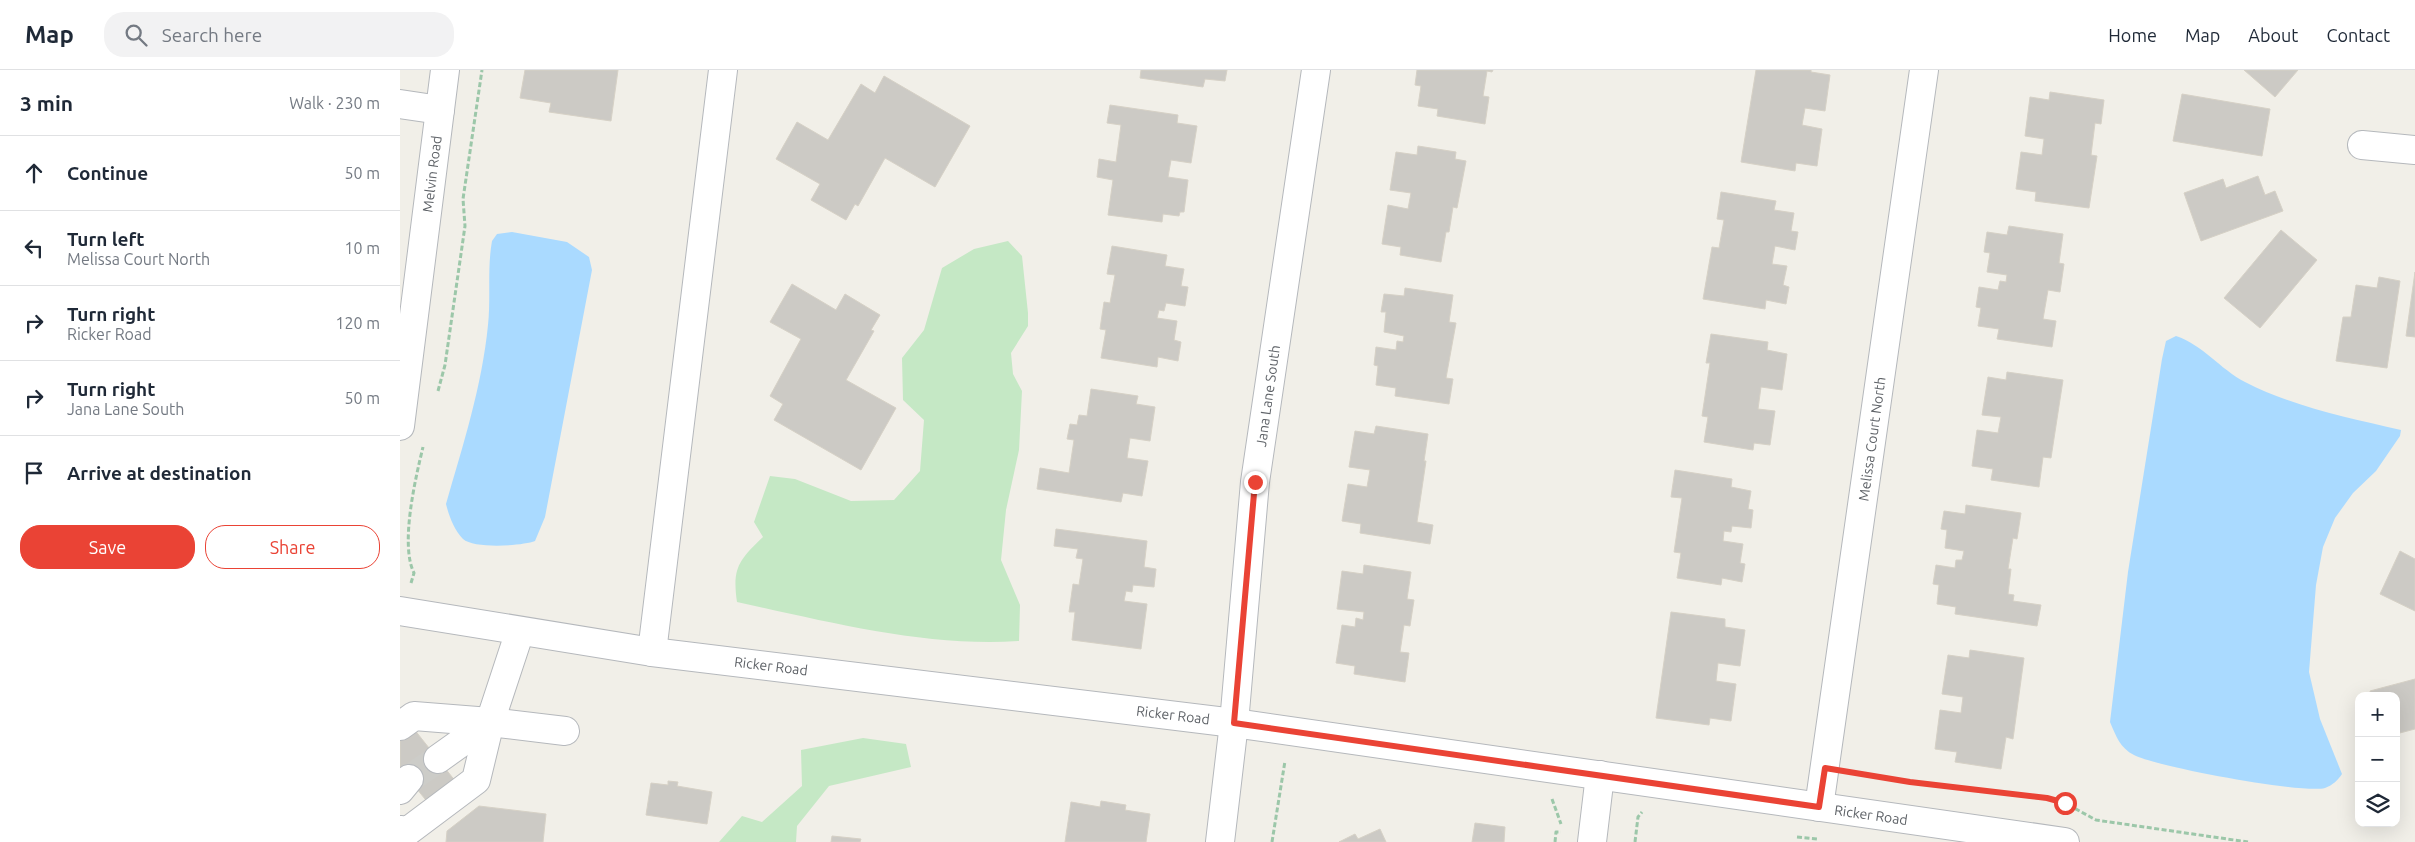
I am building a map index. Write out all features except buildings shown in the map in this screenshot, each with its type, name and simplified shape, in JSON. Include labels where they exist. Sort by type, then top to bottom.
[{"type":"street","name":"Melvin Road","points":[[400,426],[445,70]]},
{"type":"street","points":[[652,652],[724,70]]},
{"type":"street","name":"Jana Lane South","points":[[1220,842],[1234,723],[1255,482],[1316,70]]},
{"type":"street","name":"Melissa Court North","points":[[1819,807],[1924,70]]},
{"type":"street","points":[[400,104],[440,110]]},
{"type":"street","points":[[2362,145],[2415,150]]},
{"type":"street","name":"Melvin Road","points":[[400,321],[419,278]]},
{"type":"street","name":"Ricker Road","points":[[400,611],[652,652],[1234,723],[2065,842]]},
{"type":"street","points":[[405,834],[476,780],[490,722],[520,630]]},
{"type":"street","points":[[400,726],[414,716],[490,722],[565,731]]},
{"type":"street","points":[[438,759],[490,722]]},
{"type":"street","points":[[1592,842],[1600,775]]},
{"type":"path","points":[[1272,842],[1285,760]]},
{"type":"path","points":[[1825,768],[1910,782],[2047,798],[2065,803],[2096,820],[2248,842]]},
{"type":"path","points":[[1550,797],[1560,820],[1561,834],[1556,832],[1555,842]]},
{"type":"path","points":[[1636,842],[1638,817],[1642,812]]},
{"type":"green space","points":[[1008,241],[1022,256],[1028,313],[1028,326],[1011,353],[1013,374],[1022,391],[1019,450],[1006,510],[1001,560],[1020,605],[1019,641],[983,642],[913,637],[842,625],[737,602],[736,581],[739,565],[748,552],[763,537],[754,522],[770,476],[795,479],[851,501],[894,500],[920,471],[924,420],[903,400],[902,358],[924,330],[942,268],[974,249]]},
{"type":"green space","points":[[863,738],[906,744],[911,767],[829,786],[797,826],[796,842],[719,842],[742,816],[762,822],[802,786],[801,750]]},
{"type":"water","points":[[512,232],[567,242],[589,257],[592,270],[545,517],[535,541],[509,545],[487,545],[463,539],[452,523],[446,504],[471,415],[485,348],[492,241],[497,234]]},
{"type":"water","points":[[2176,336],[2195,345],[2236,377],[2264,391],[2322,411],[2401,430],[2400,436],[2376,471],[2353,493],[2335,518],[2323,547],[2316,585],[2309,672],[2320,719],[2342,774],[2335,782],[2325,788],[2311,789],[2261,783],[2199,772],[2148,760],[2134,755],[2125,749],[2110,722],[2128,572],[2162,359],[2166,341]]},
{"type":"tunnel","points":[[409,779],[438,759]]},
{"type":"route","points":[[1255,482],[1234,723],[1819,807],[1825,768],[1910,782],[2047,798],[2065,803]]}]
